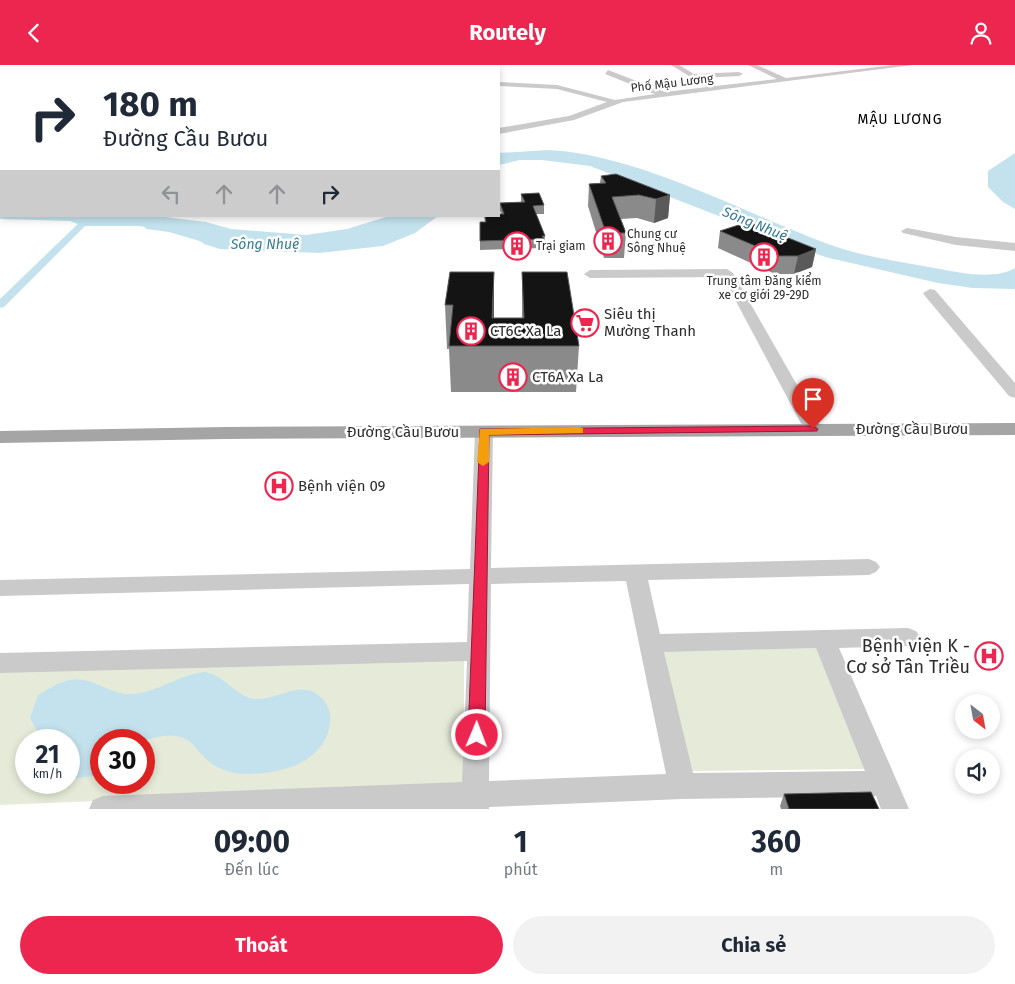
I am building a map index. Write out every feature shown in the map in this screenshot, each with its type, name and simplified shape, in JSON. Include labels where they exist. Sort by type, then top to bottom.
[{"type":"main road","name":"Đường Cầu Bươu","points":[[0,437],[484,431],[1015,429]]},
{"type":"street","points":[[675,65],[687,65]]},
{"type":"street","points":[[675,65],[694,80],[716,89]]},
{"type":"street","points":[[723,65],[741,74]]},
{"type":"street","points":[[751,65],[786,81]]},
{"type":"street","points":[[841,65],[861,72]]},
{"type":"street","name":"Phố Mậu Lương","points":[[615,102],[910,65]]},
{"type":"street","points":[[707,68],[722,76]]},
{"type":"street","points":[[608,72],[664,95]]},
{"type":"street","points":[[694,80],[741,74],[768,73]]},
{"type":"street","points":[[500,84],[557,87],[615,102]]},
{"type":"street","points":[[645,87],[661,85]]},
{"type":"street","points":[[500,131],[571,118],[615,102]]},
{"type":"street","points":[[907,231],[956,241],[1015,247]]},
{"type":"street","points":[[590,274],[727,273],[813,429]]},
{"type":"street","points":[[930,293],[1015,393]]},
{"type":"street","points":[[475,801],[484,431]]},
{"type":"street","points":[[0,588],[869,567]]},
{"type":"street","points":[[634,572],[682,786]]},
{"type":"street","points":[[650,643],[908,637]]},
{"type":"street","points":[[824,639],[895,809]]},
{"type":"street","points":[[0,663],[479,651]]},
{"type":"street","points":[[103,809],[475,801],[682,786],[884,783]]},
{"type":"green space","points":[[817,648],[867,769],[692,771],[663,650]]},
{"type":"green space","points":[[464,657],[464,715],[472,717],[464,786],[0,805],[0,671]]},
{"type":"water","points":[[549,150],[583,154],[618,162],[689,186],[792,230],[853,252],[968,274],[998,274],[1015,268],[1015,289],[973,288],[938,283],[825,257],[590,166],[542,160],[520,160],[500,165],[500,153]]},
{"type":"water","points":[[1015,153],[1015,209],[1003,202],[988,187],[988,171]]},
{"type":"water","points":[[0,217],[165,217],[206,222],[231,229],[306,235],[347,229],[386,217],[437,217],[415,233],[383,246],[319,253],[220,249],[204,244],[188,232],[138,226],[83,226],[70,221],[0,219]]},
{"type":"water","points":[[206,672],[213,674],[249,698],[263,699],[295,690],[310,691],[317,694],[324,700],[329,711],[330,724],[326,737],[310,757],[299,764],[273,772],[247,774],[234,773],[217,767],[207,760],[189,741],[181,737],[165,736],[155,738],[155,729],[90,729],[90,776],[80,778],[80,729],[36,729],[30,718],[38,695],[57,684],[69,680],[85,680],[117,692],[133,694],[152,690],[196,673]]},
{"type":"building","points":[[616,174],[670,195],[656,199],[639,195],[612,197],[626,233],[606,233],[589,184],[606,183],[601,176]]},
{"type":"building","points":[[539,193],[544,205],[533,206],[545,236],[542,236],[544,239],[480,241],[480,222],[486,222],[485,217],[500,217],[500,214],[504,214],[500,203],[525,202],[521,194]]},
{"type":"building","points":[[748,222],[816,249],[798,256],[779,256],[720,231]]},
{"type":"building","points":[[450,272],[494,272],[492,318],[524,318],[522,272],[567,272],[579,346],[449,346],[453,305],[445,305]]},
{"type":"building","points":[[871,792],[879,809],[789,809],[784,794]]},
{"type":"waterway","points":[[0,305],[87,220]]},
{"type":"waterway","name":"Sông Nhuệ","points":[[151,226],[170,228],[220,242]]},
{"type":"slow traffic","points":[[483,462],[484,431],[579,431]]},
{"type":"place","name":"Chung cư Sông Nhuệ","points":[[608,241]]},
{"type":"place","name":"Trại giam","points":[[517,246]]},
{"type":"place","name":"Trung tâm Đăng kiểm xe cơ giới 29-29D","points":[[764,257]]},
{"type":"place","name":"Siêu thị Mường Thanh","points":[[585,323]]},
{"type":"place","name":"CT6C Xa La","points":[[471,331]]},
{"type":"place","name":"CT6A Xa La","points":[[513,377]]},
{"type":"place","name":"Bệnh viện 09","points":[[279,486]]},
{"type":"place","name":"Bệnh viện K - Cơ sở Tân Triều","points":[[989,656]]},
{"type":"district","name":"MẬU LƯƠNG","points":[[900,119]]},
{"type":"route","points":[[477,735],[484,431],[813,429]]}]
